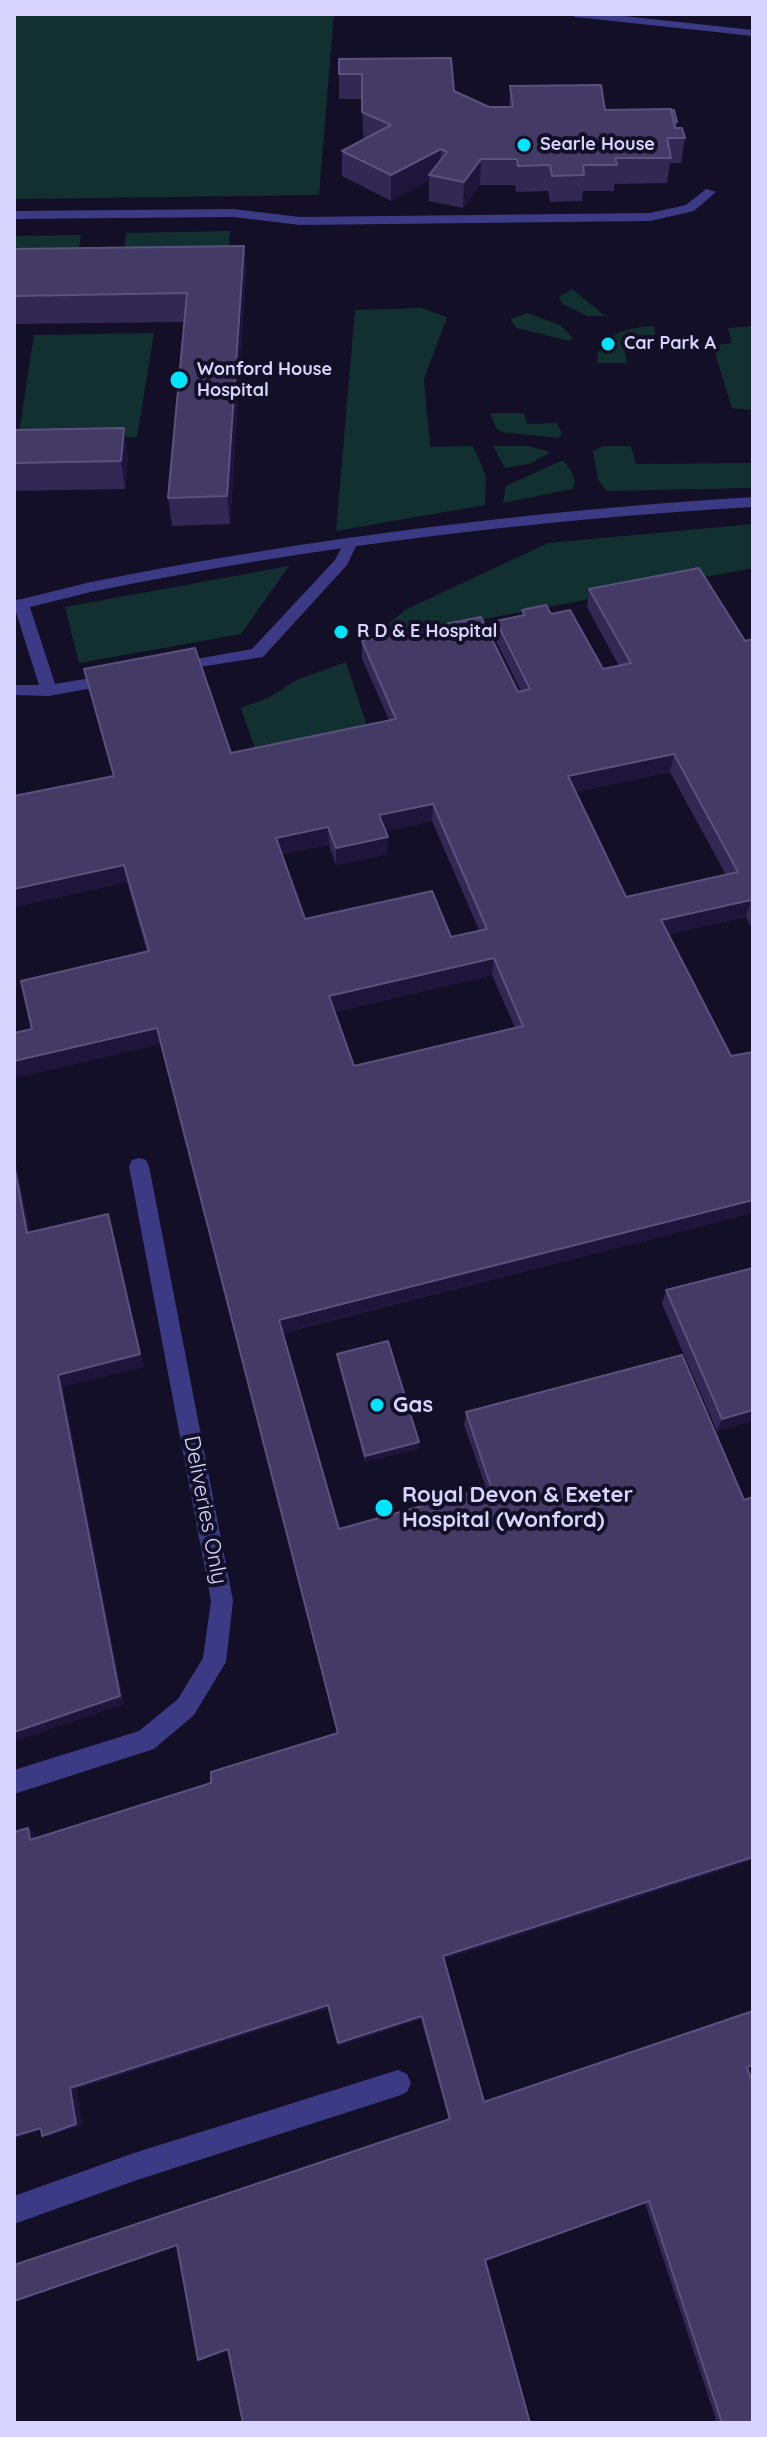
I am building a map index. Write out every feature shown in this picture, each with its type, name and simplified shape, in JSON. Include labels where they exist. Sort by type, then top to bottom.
[{"type":"street","points":[[575,14],[753,33]]},
{"type":"street","points":[[14,215],[233,213],[300,221],[650,217],[682,213],[700,204],[710,192]]},
{"type":"street","points":[[49,691],[18,605],[100,585],[351,542],[583,512],[753,502]]},
{"type":"street","points":[[14,690],[49,691],[257,653],[342,562],[351,542]]},
{"type":"street","name":"Deliveries Only","points":[[14,1782],[146,1741],[186,1707],[214,1662],[222,1601],[139,1166]]},
{"type":"street","points":[[14,2210],[134,2167],[398,2083]]},
{"type":"green space","points":[[14,14],[334,14],[319,195],[14,199]]},
{"type":"green space","points":[[230,231],[229,253],[124,254],[126,233]]},
{"type":"green space","points":[[81,235],[78,253],[14,254],[14,236]]},
{"type":"green space","points":[[572,289],[606,316],[588,316],[562,304],[559,297]]},
{"type":"green space","points":[[421,308],[447,317],[424,379],[430,447],[473,446],[486,476],[485,505],[336,531],[355,310]]},
{"type":"green space","points":[[527,313],[560,325],[573,338],[570,341],[516,328],[510,319]]},
{"type":"green space","points":[[654,326],[656,341],[623,342],[627,363],[597,363],[602,345],[616,334]]},
{"type":"green space","points":[[753,326],[753,410],[732,408],[713,346],[732,343],[728,328]]},
{"type":"green space","points":[[154,333],[137,437],[18,439],[34,335]]},
{"type":"green space","points":[[490,413],[524,413],[527,424],[557,423],[562,433],[558,438],[502,432],[496,428]]},
{"type":"green space","points":[[493,446],[528,446],[551,452],[529,464],[505,468]]},
{"type":"green space","points":[[603,446],[631,446],[636,464],[753,463],[753,488],[607,491],[598,480],[593,451]]},
{"type":"green space","points":[[563,460],[572,472],[575,484],[572,489],[503,503],[506,486]]},
{"type":"green space","points":[[753,524],[753,568],[368,641],[405,610],[548,543]]},
{"type":"green space","points":[[289,566],[241,634],[79,663],[65,607]]},
{"type":"green space","points":[[346,662],[367,726],[255,749],[241,708],[270,697],[296,680]]},
{"type":"building","name":"Searle House","points":[[451,58],[454,91],[489,107],[513,107],[510,86],[601,85],[605,110],[671,109],[675,128],[682,128],[685,138],[667,138],[671,158],[615,158],[617,165],[583,165],[584,175],[552,176],[550,165],[518,166],[517,159],[481,159],[464,182],[429,175],[447,152],[441,149],[391,175],[342,151],[391,125],[362,112],[362,74],[339,74],[339,59]]},
{"type":"building","name":"Wonford House Hospital","points":[[244,246],[227,496],[168,498],[187,293],[14,296],[14,249]]},
{"type":"building","points":[[124,428],[121,461],[14,463],[14,430]]},
{"type":"building","points":[[699,568],[745,641],[753,639],[753,904],[751,900],[661,920],[731,1056],[753,1052],[753,1200],[279,1320],[339,1529],[491,1487],[466,1412],[682,1355],[744,1500],[753,1497],[753,1857],[443,1956],[484,2102],[753,2011],[753,2065],[747,2067],[753,2084],[753,2423],[722,2423],[649,2201],[485,2260],[530,2423],[243,2423],[228,2349],[198,2360],[177,2245],[14,2301],[14,2265],[450,2119],[422,2016],[338,2043],[328,2005],[70,2088],[76,2124],[42,2136],[41,2128],[14,2136],[14,1832],[28,1828],[30,1840],[211,1783],[211,1772],[338,1733],[157,1028],[14,1061],[14,1033],[32,1029],[21,981],[149,951],[124,865],[14,889],[14,796],[114,776],[84,669],[195,648],[231,753],[396,719],[362,641],[481,617],[518,692],[530,689],[496,621],[525,615],[522,610],[546,605],[551,614],[570,610],[603,669],[631,663],[589,589]],"holes":[[[674,754],[738,872],[626,897],[568,776]],[[433,804],[487,929],[451,937],[432,891],[305,919],[276,838],[328,827],[336,848],[388,837],[379,815]],[[494,958],[523,1026],[354,1066],[329,996]]]},
{"type":"building","points":[[14,1165],[27,1233],[108,1214],[140,1354],[58,1375],[120,1696],[14,1732]]},
{"type":"building","points":[[753,1268],[753,1410],[722,1419],[666,1290]]},
{"type":"building","name":"Gas","points":[[388,1341],[419,1442],[365,1456],[337,1354]]},
{"type":"place","name":"Searle House","points":[[524,145]]},
{"type":"place","name":"Car Park A","points":[[608,344]]},
{"type":"place","name":"Wonford House Hospital","points":[[179,380]]},
{"type":"place","name":"R D & E Hospital","points":[[341,632]]},
{"type":"place","name":"Gas","points":[[377,1405]]},
{"type":"place","name":"Royal Devon & Exeter Hospital (Wonford)","points":[[384,1508]]}]
